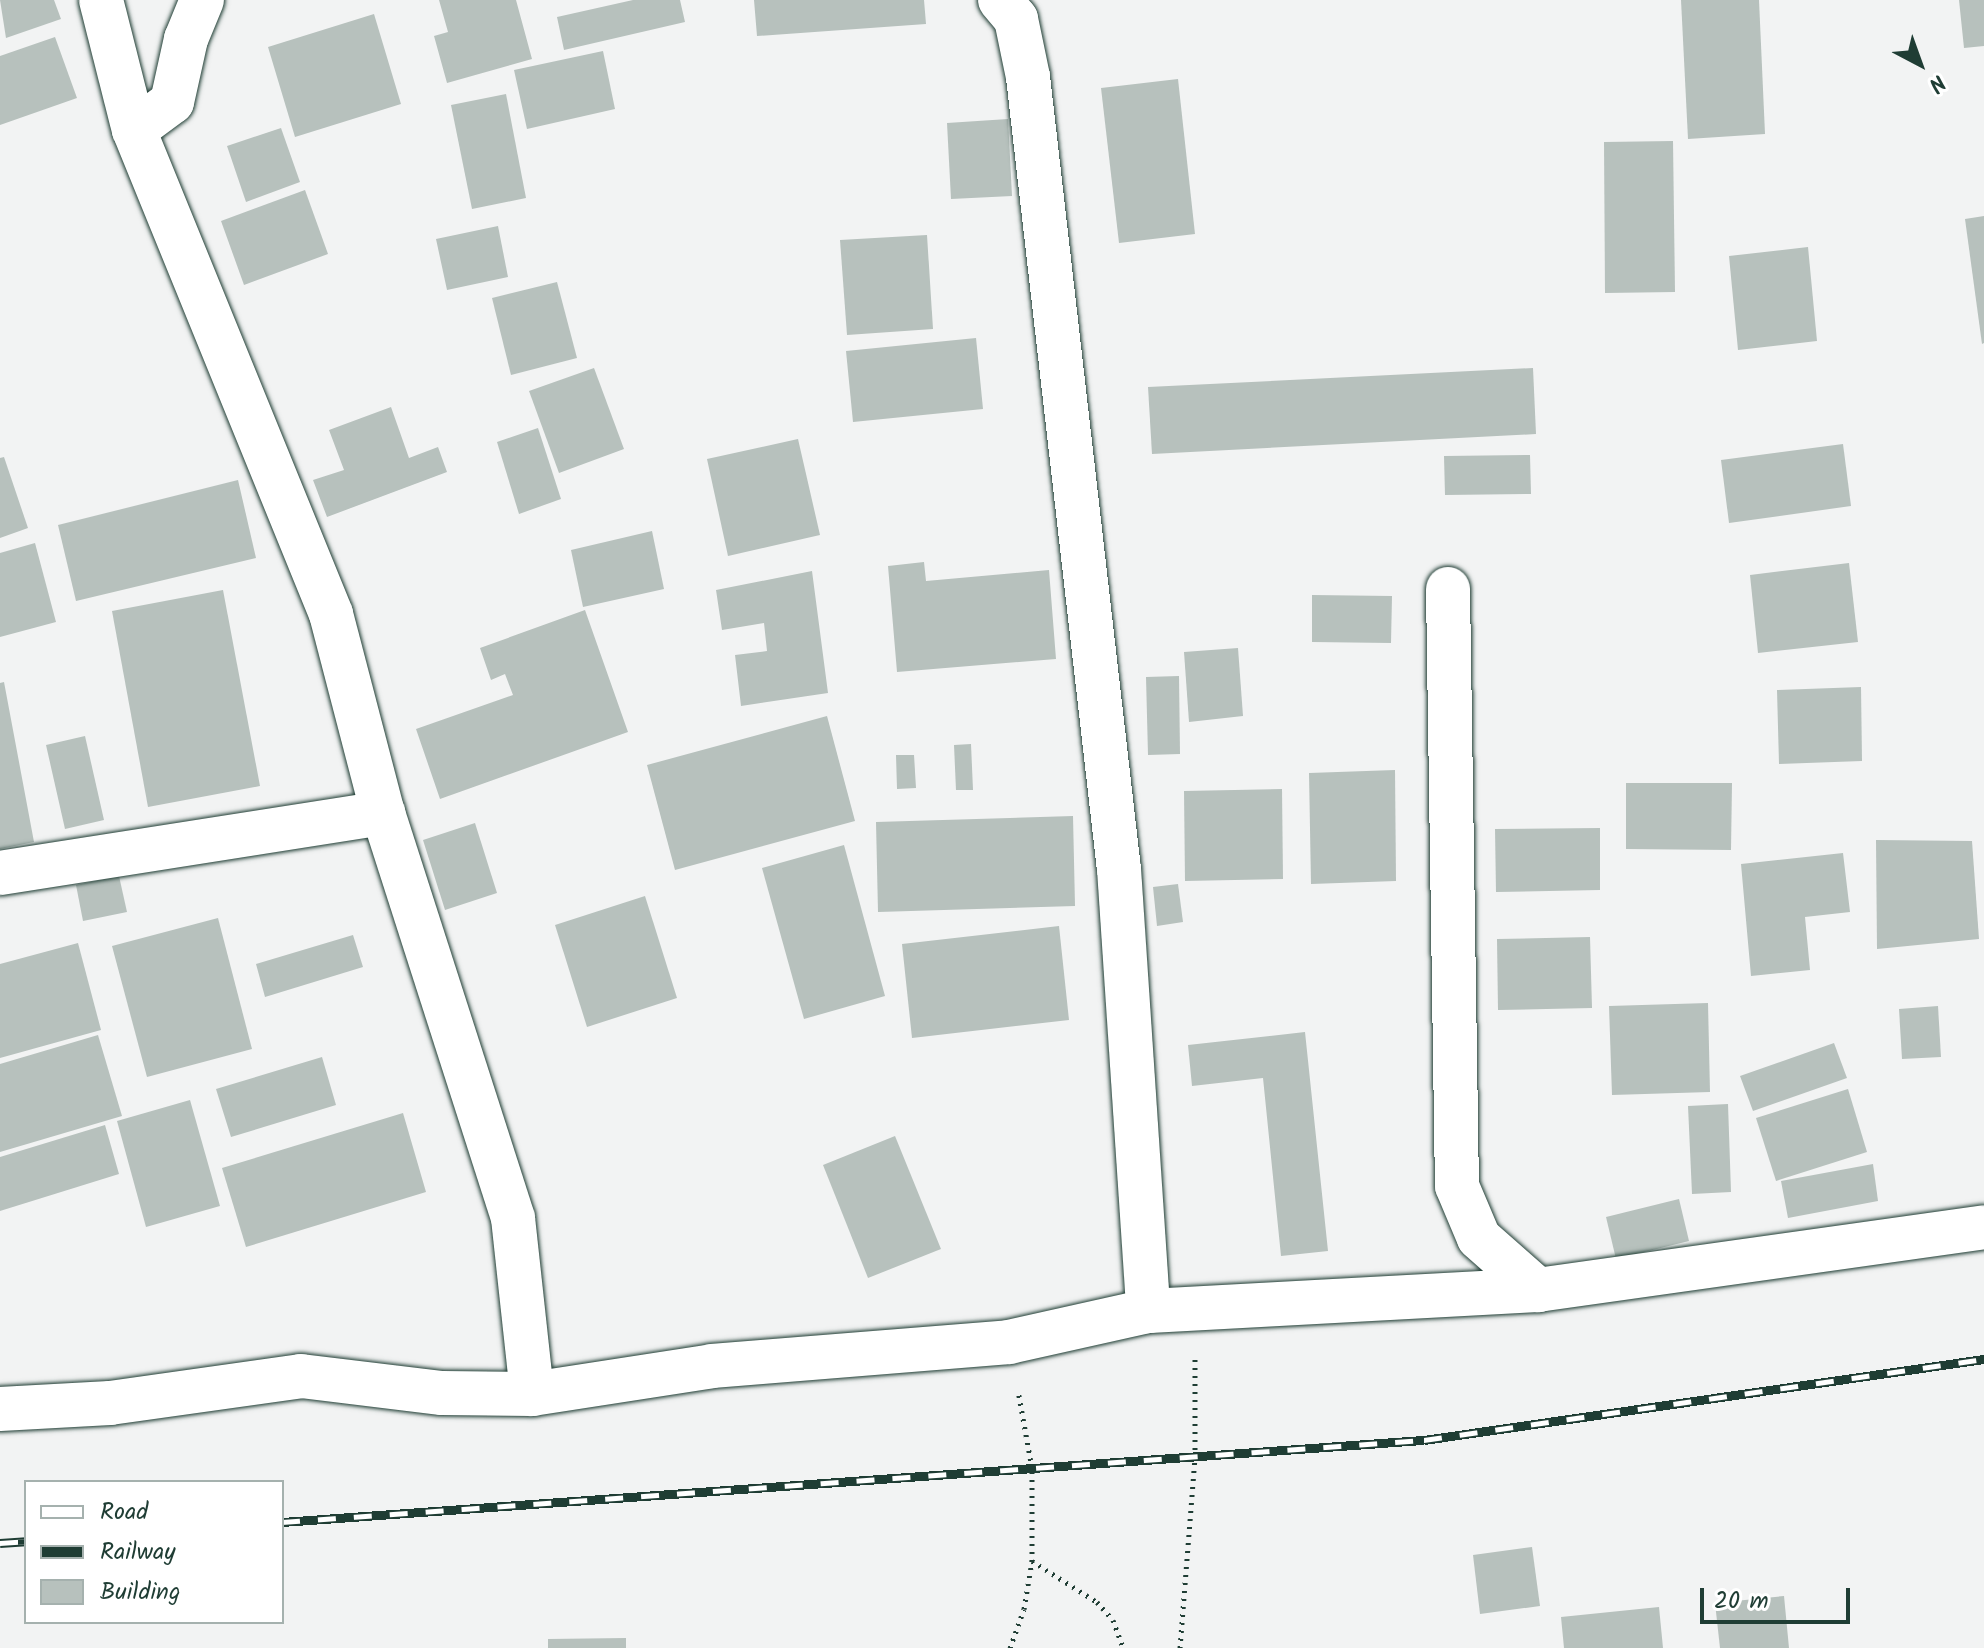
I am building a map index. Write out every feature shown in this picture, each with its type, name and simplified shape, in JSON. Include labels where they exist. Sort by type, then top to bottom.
[{"type":"street","points":[[101,0],[134,130],[331,614],[383,813],[513,1218],[532,1394]]},
{"type":"street","points":[[134,130],[172,102],[186,39],[202,0]]},
{"type":"street","points":[[1000,0],[1016,19],[1028,77],[1119,869],[1148,1311]]},
{"type":"street","points":[[1448,589],[1457,1186],[1479,1238],[1538,1290]]},
{"type":"street","points":[[0,873],[383,813]]},
{"type":"street","points":[[0,1409],[110,1403],[301,1376],[442,1393],[532,1394],[712,1366],[1009,1342],[1148,1311],[1195,1312],[1538,1290],[1984,1227]]},
{"type":"path","points":[[1180,1648],[1195,1457],[1195,1312]]},
{"type":"path","points":[[1009,1342],[1032,1468],[1032,1561],[1024,1609],[1010,1648]]},
{"type":"path","points":[[1032,1561],[1097,1602],[1113,1620],[1123,1648]]},
{"type":"building","points":[[0,0],[54,0],[61,19],[6,38]]},
{"type":"building","points":[[439,0],[516,0],[532,59],[447,83],[434,36],[448,32]]},
{"type":"building","points":[[633,0],[680,0],[685,22],[564,50],[557,17]]},
{"type":"building","points":[[754,0],[924,0],[926,24],[757,36]]},
{"type":"building","points":[[1681,0],[1759,0],[1765,134],[1688,139]]},
{"type":"building","points":[[1959,0],[1984,0],[1984,46],[1964,48]]},
{"type":"building","points":[[374,14],[401,104],[295,137],[268,47]]},
{"type":"building","points":[[55,37],[77,98],[0,125],[0,56]]},
{"type":"building","points":[[603,51],[615,109],[527,129],[514,70]]},
{"type":"building","points":[[1178,79],[1195,234],[1119,243],[1101,88]]},
{"type":"building","points":[[506,94],[526,198],[472,209],[451,105]]},
{"type":"building","points":[[1008,119],[1012,196],[951,199],[947,123]]},
{"type":"building","points":[[281,128],[300,182],[246,202],[227,146]]},
{"type":"building","points":[[1673,141],[1675,292],[1605,293],[1604,142]]},
{"type":"building","points":[[305,190],[328,254],[244,285],[221,221]]},
{"type":"building","points":[[1984,216],[1984,343],[1982,344],[1965,219]]},
{"type":"building","points":[[498,226],[508,277],[447,290],[436,239]]},
{"type":"building","points":[[927,235],[933,329],[847,335],[840,240]]},
{"type":"building","points":[[1808,247],[1817,341],[1738,350],[1729,256]]},
{"type":"building","points":[[557,282],[577,358],[511,375],[492,298]]},
{"type":"building","points":[[976,338],[983,409],[853,422],[846,351]]},
{"type":"building","points":[[594,368],[624,449],[559,473],[529,391]]},
{"type":"building","points":[[1533,368],[1536,434],[1152,454],[1148,387]]},
{"type":"building","points":[[391,407],[409,458],[438,447],[447,472],[327,517],[313,480],[344,470],[329,430]]},
{"type":"building","points":[[538,428],[561,499],[519,514],[497,442]]},
{"type":"building","points":[[798,439],[820,535],[728,556],[707,459]]},
{"type":"building","points":[[1843,444],[1851,506],[1729,523],[1721,460]]},
{"type":"building","points":[[1530,455],[1531,494],[1445,495],[1444,456]]},
{"type":"building","points":[[4,457],[28,528],[0,538],[0,458]]},
{"type":"building","points":[[238,480],[256,558],[76,601],[58,525]]},
{"type":"building","points":[[652,531],[664,589],[583,607],[571,550]]},
{"type":"building","points":[[35,543],[56,622],[0,637],[0,553]]},
{"type":"building","points":[[924,562],[926,581],[1049,570],[1056,659],[897,672],[888,566]]},
{"type":"building","points":[[1849,563],[1858,642],[1758,653],[1750,575]]},
{"type":"building","points":[[812,571],[828,693],[741,706],[735,655],[767,651],[764,623],[722,630],[716,590]]},
{"type":"building","points":[[223,590],[260,786],[148,807],[112,611]]},
{"type":"building","points":[[1312,595],[1392,596],[1391,643],[1312,642]]},
{"type":"building","points":[[585,610],[628,732],[440,799],[416,729],[513,695],[505,674],[491,680],[480,648]]},
{"type":"building","points":[[1238,648],[1243,716],[1189,722],[1184,652]]},
{"type":"building","points":[[1179,676],[1180,754],[1148,755],[1146,677]]},
{"type":"building","points":[[4,682],[34,842],[0,849],[0,683]]},
{"type":"building","points":[[1861,687],[1862,761],[1779,764],[1777,690]]},
{"type":"building","points":[[827,716],[855,821],[675,870],[647,765]]},
{"type":"building","points":[[85,736],[104,820],[65,829],[46,745]]},
{"type":"building","points":[[971,744],[973,790],[956,790],[954,745]]},
{"type":"building","points":[[896,755],[914,755],[916,788],[897,789]]},
{"type":"building","points":[[1395,770],[1396,881],[1311,884],[1309,773]]},
{"type":"building","points":[[1626,783],[1732,783],[1731,850],[1626,849]]},
{"type":"building","points":[[1282,789],[1283,879],[1185,881],[1184,791]]},
{"type":"building","points":[[1073,816],[1075,906],[878,912],[876,822]]},
{"type":"building","points":[[475,823],[497,893],[445,910],[423,840]]},
{"type":"building","points":[[1600,828],[1600,890],[1496,892],[1495,829]]},
{"type":"building","points":[[1876,840],[1972,841],[1979,939],[1877,949]]},
{"type":"building","points":[[844,845],[885,996],[804,1019],[762,868]]},
{"type":"building","points":[[1843,853],[1850,912],[1805,917],[1810,970],[1751,976],[1741,864]]},
{"type":"building","points":[[119,876],[127,912],[83,921],[76,885]]},
{"type":"building","points":[[1178,884],[1183,922],[1157,926],[1153,887]]},
{"type":"building","points":[[645,896],[677,998],[587,1027],[555,925]]},
{"type":"building","points":[[218,918],[252,1049],[147,1077],[112,946]]},
{"type":"building","points":[[1059,926],[1069,1020],[912,1038],[902,944]]},
{"type":"building","points":[[353,935],[363,967],[265,997],[256,964]]},
{"type":"building","points":[[1590,937],[1592,1008],[1498,1010],[1497,939]]},
{"type":"building","points":[[78,943],[101,1030],[0,1058],[0,964]]},
{"type":"building","points":[[1708,1003],[1710,1092],[1612,1095],[1609,1006]]},
{"type":"building","points":[[1938,1006],[1941,1057],[1902,1059],[1899,1009]]},
{"type":"building","points":[[1305,1032],[1328,1251],[1281,1256],[1263,1078],[1192,1086],[1188,1045]]},
{"type":"building","points":[[98,1035],[122,1116],[0,1152],[0,1064]]},
{"type":"building","points":[[1834,1043],[1847,1078],[1753,1111],[1740,1076]]},
{"type":"building","points":[[322,1057],[336,1105],[231,1137],[216,1089]]},
{"type":"building","points":[[1848,1089],[1867,1152],[1776,1181],[1756,1118]]},
{"type":"building","points":[[190,1100],[220,1206],[146,1227],[117,1121]]},
{"type":"building","points":[[1728,1104],[1731,1192],[1692,1194],[1688,1106]]},
{"type":"building","points":[[403,1113],[426,1192],[246,1247],[222,1168]]},
{"type":"building","points":[[105,1125],[119,1174],[0,1211],[0,1157]]},
{"type":"building","points":[[895,1136],[941,1249],[868,1278],[823,1165]]},
{"type":"building","points":[[1873,1164],[1878,1201],[1788,1218],[1781,1181]]},
{"type":"building","points":[[1679,1199],[1689,1241],[1616,1259],[1606,1217]]},
{"type":"building","points":[[1532,1547],[1540,1606],[1480,1614],[1473,1555]]},
{"type":"building","points":[[1784,1596],[1789,1648],[1720,1648],[1715,1603]]},
{"type":"building","points":[[1659,1607],[1663,1648],[1564,1648],[1561,1617]]},
{"type":"building","points":[[626,1638],[626,1648],[548,1648],[548,1639]]},
{"type":"railway","points":[[284,1522],[1424,1440],[1984,1359]]},
{"type":"railway","points":[[0,1543],[24,1541]]}]
